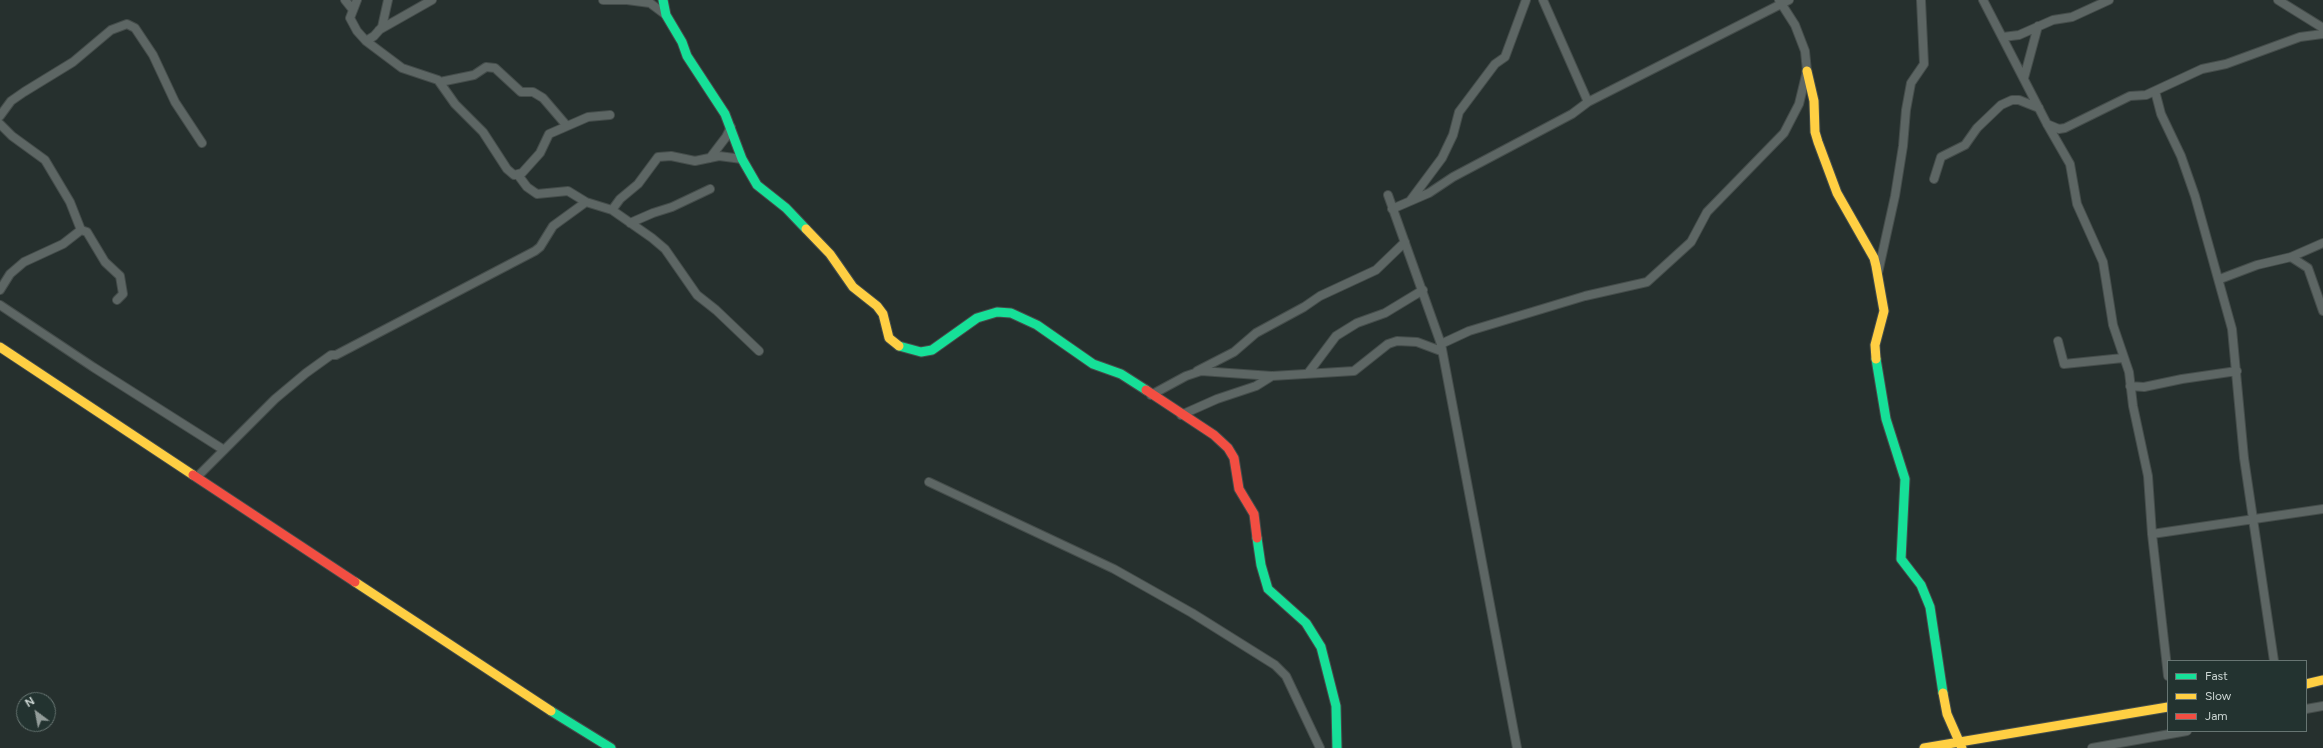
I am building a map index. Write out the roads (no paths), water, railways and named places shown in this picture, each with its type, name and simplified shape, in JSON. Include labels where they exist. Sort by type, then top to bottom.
[{"type":"main road","points":[[663,0],[666,15],[682,42],[687,56],[714,96],[730,127],[742,159],[760,188],[786,208],[836,261],[853,287],[877,306],[883,314],[889,338],[896,345],[921,352],[932,350],[977,318],[997,312],[1011,313],[1037,325],[1093,364],[1121,374],[1220,440],[1234,458],[1239,489],[1252,508],[1256,522],[1261,565],[1268,589],[1274,596],[1306,623],[1321,647],[1336,706],[1337,748]]},
{"type":"main road","points":[[1806,71],[1814,101],[1816,137],[1836,190],[1874,258],[1884,311],[1875,345],[1875,354],[1886,419],[1905,479],[1901,559],[1921,585],[1930,607],[1937,663],[1947,714],[1961,745]]},
{"type":"main road","points":[[0,347],[499,678],[611,748]]},
{"type":"main road","points":[[2307,684],[2323,680]]},
{"type":"main road","points":[[1924,748],[1961,745],[2167,707]]},
{"type":"street","points":[[345,0],[353,10]]},
{"type":"street","points":[[357,0],[350,18],[353,26],[366,41],[402,68],[433,77],[440,82],[455,104],[490,142],[507,169],[514,175],[518,175],[527,187],[537,194],[548,194],[565,190],[586,202],[612,210],[665,249],[697,295],[716,310],[759,351]]},
{"type":"street","points":[[380,30],[384,22],[388,0]]},
{"type":"street","points":[[366,41],[380,30],[432,0]]},
{"type":"street","points":[[603,0],[626,0],[650,3],[666,15]]},
{"type":"street","points":[[1410,201],[1442,158],[1453,135],[1459,112],[1495,64],[1505,57],[1526,0]]},
{"type":"street","points":[[1542,0],[1588,102]]},
{"type":"street","points":[[1392,209],[1429,193],[1453,177],[1572,114],[1588,102],[1779,2],[1789,0]]},
{"type":"street","points":[[1877,278],[1895,196],[1903,146],[1906,110],[1912,83],[1924,64],[1921,0]]},
{"type":"street","points":[[1983,0],[2047,124],[2070,164],[2077,204],[2103,262],[2113,324],[2123,358],[2129,372],[2130,386],[2148,476],[2152,534],[2167,667]]},
{"type":"street","points":[[2003,37],[2019,36],[2052,20],[2072,17],[2109,0]]},
{"type":"street","points":[[2278,0],[2289,4],[2323,28]]},
{"type":"street","points":[[1193,373],[1214,371],[1272,376],[1309,372],[1358,370],[1388,344],[1397,341],[1417,342],[1441,347],[1469,331],[1585,296],[1641,284],[1652,278],[1690,242],[1707,212],[1784,133],[1793,120],[1799,104],[1806,71],[1805,51],[1795,25],[1779,2]]},
{"type":"street","points":[[0,116],[11,101],[73,62],[111,30],[128,24],[135,28],[146,45],[175,102],[202,143]]},
{"type":"street","points":[[2024,78],[2038,26]]},
{"type":"street","points":[[2047,124],[2059,128],[2065,128],[2130,96],[2155,91],[2210,66],[2226,64],[2300,37],[2323,34]]},
{"type":"street","points":[[440,82],[457,80],[464,76],[474,75],[486,67],[495,68],[521,92],[533,92],[543,98],[567,126]]},
{"type":"street","points":[[2155,91],[2161,114],[2181,156],[2195,196],[2220,279],[2232,329],[2237,371],[2241,436],[2274,660]]},
{"type":"street","points":[[1934,179],[1941,157],[1967,144],[1977,128],[2001,105],[2009,101],[2019,100],[2039,108]]},
{"type":"street","points":[[518,175],[540,153],[549,134],[588,118],[610,115]]},
{"type":"street","points":[[0,124],[12,136],[45,160],[70,202],[81,230]]},
{"type":"street","points":[[710,158],[726,137],[730,127]]},
{"type":"street","points":[[612,210],[620,198],[638,184],[658,157],[671,156],[695,161],[726,156],[742,159]]},
{"type":"street","points":[[630,223],[672,207],[710,189]]},
{"type":"street","points":[[1388,195],[1423,290],[1441,347],[1516,748]]},
{"type":"street","points":[[197,477],[276,399],[312,368],[331,355],[336,355],[535,251],[540,247],[553,226],[586,202]]},
{"type":"street","points":[[0,290],[10,274],[24,262],[63,244],[81,230]]},
{"type":"street","points":[[81,230],[87,232],[105,262],[120,276],[123,294],[117,300]]},
{"type":"street","points":[[1152,395],[1234,352],[1256,333],[1304,308],[1320,296],[1376,270],[1405,242]]},
{"type":"street","points":[[2220,279],[2257,265],[2292,257],[2323,244]]},
{"type":"street","points":[[2292,257],[2310,271],[2318,302],[2323,311]]},
{"type":"street","points":[[1309,372],[1336,336],[1357,323],[1385,313],[1423,290]]},
{"type":"street","points":[[0,305],[93,367],[224,450]]},
{"type":"street","points":[[2058,341],[2064,364],[2123,358]]},
{"type":"street","points":[[2130,386],[2144,387],[2182,379],[2237,371]]},
{"type":"street","points":[[1181,415],[1217,399],[1256,386],[1272,376]]},
{"type":"street","points":[[929,482],[1114,569],[1192,613],[1275,665],[1286,676],[1320,748]]},
{"type":"street","points":[[2152,534],[2323,508]]},
{"type":"street","points":[[2307,709],[2323,706]]},
{"type":"street","points":[[2092,748],[2181,732]]}]
